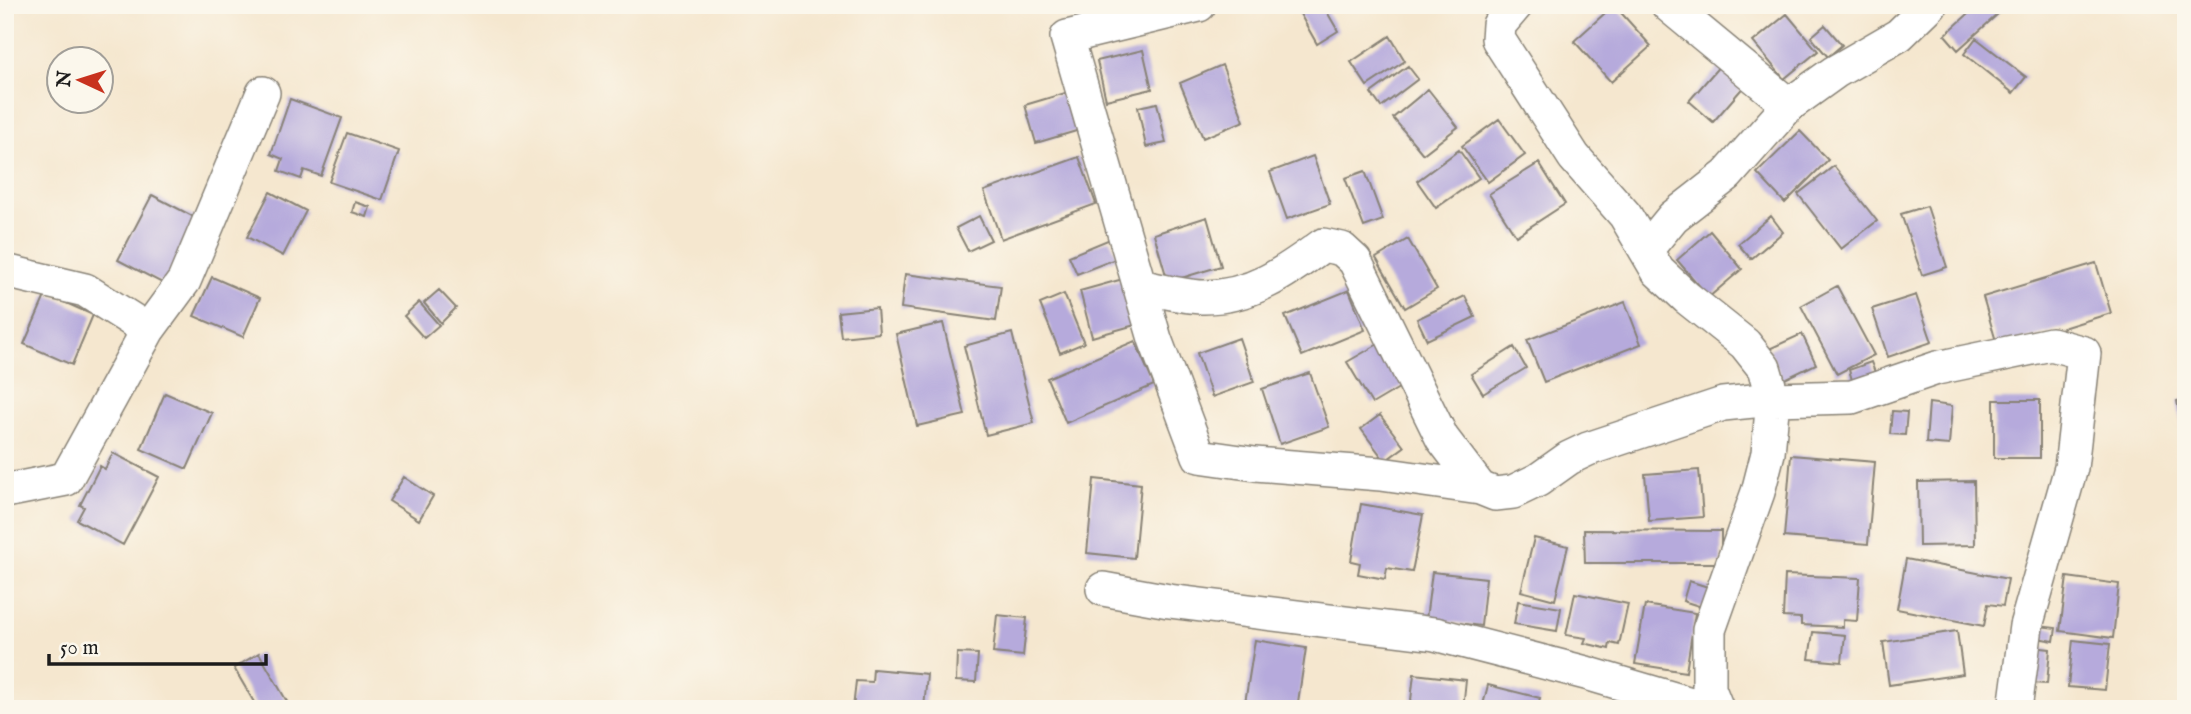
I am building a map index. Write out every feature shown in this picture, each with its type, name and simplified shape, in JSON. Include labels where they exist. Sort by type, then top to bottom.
[{"type":"street","points":[[1199,5],[1067,37],[1155,339],[1199,456],[1255,464],[1381,474],[1480,488],[1495,494],[1513,492],[1588,449],[1723,404],[1773,399],[1852,397],[1937,368],[2052,344],[2084,353],[2071,468],[2026,626],[2015,709]]},
{"type":"street","points":[[1516,5],[1499,25],[1499,39],[1574,157],[1625,215],[1658,271],[1745,344],[1764,368],[1773,399],[1768,453],[1758,492],[1709,630],[1709,689],[1717,709]]},
{"type":"street","points":[[1668,5],[1789,105]]},
{"type":"street","points":[[1646,250],[1673,217],[1727,175],[1789,105],[1835,72],[1899,35],[1930,5]]},
{"type":"street","points":[[5,491],[66,478],[148,330],[184,281],[263,93]]},
{"type":"street","points":[[1139,286],[1203,297],[1232,294],[1274,280],[1323,245],[1342,248],[1355,261],[1442,438],[1480,488]]},
{"type":"street","points":[[5,271],[85,290],[148,330]]},
{"type":"street","points":[[1103,589],[1169,601],[1435,634],[1587,673],[1708,709]]},
{"type":"building","points":[[1295,5],[1323,5],[1338,31],[1317,44]]},
{"type":"building","points":[[1614,5],[1651,46],[1611,82],[1574,41]]},
{"type":"building","points":[[1978,5],[1990,5],[1998,14],[1958,50],[1945,35]]},
{"type":"building","points":[[1787,14],[1818,51],[1784,79],[1753,42]]},
{"type":"building","points":[[1825,25],[1842,45],[1828,57],[1811,37]]},
{"type":"building","points":[[1390,36],[1405,61],[1367,86],[1351,62]]},
{"type":"building","points":[[1976,38],[2026,77],[2013,93],[1964,54]]},
{"type":"building","points":[[1143,50],[1152,89],[1106,100],[1097,61]]},
{"type":"building","points":[[1722,63],[1746,84],[1713,122],[1689,101]]},
{"type":"building","points":[[1222,65],[1244,121],[1203,138],[1180,83]]},
{"type":"building","points":[[1408,66],[1418,79],[1381,107],[1371,93]]},
{"type":"building","points":[[1428,89],[1458,127],[1423,154],[1393,118]]},
{"type":"building","points":[[1072,91],[1083,129],[1036,143],[1025,105]]},
{"type":"building","points":[[290,99],[342,118],[321,176],[304,170],[301,179],[279,171],[283,159],[271,154]]},
{"type":"building","points":[[1157,103],[1166,143],[1146,147],[1138,107]]},
{"type":"building","points":[[1499,119],[1525,155],[1488,182],[1462,146]]},
{"type":"building","points":[[1800,131],[1828,160],[1785,203],[1757,173]]},
{"type":"building","points":[[347,133],[399,151],[382,200],[329,182]]},
{"type":"building","points":[[1459,150],[1479,178],[1436,208],[1417,181]]},
{"type":"building","points":[[1313,156],[1330,204],[1287,219],[1270,172]]},
{"type":"building","points":[[1079,157],[1096,204],[1001,239],[984,191]]},
{"type":"building","points":[[1539,163],[1565,204],[1516,236],[1489,194]]},
{"type":"building","points":[[1834,166],[1877,221],[1841,249],[1798,194]]},
{"type":"building","points":[[1365,171],[1383,220],[1364,227],[1345,178]]},
{"type":"building","points":[[270,192],[306,211],[283,256],[247,237]]},
{"type":"building","points":[[152,195],[198,219],[164,284],[118,260]]},
{"type":"building","points":[[355,202],[370,207],[367,217],[352,212]]},
{"type":"building","points":[[1927,206],[1947,267],[1922,275],[1901,214]]},
{"type":"building","points":[[979,216],[991,240],[968,251],[956,228]]},
{"type":"building","points":[[1771,216],[1783,232],[1751,259],[1738,244]]},
{"type":"building","points":[[1207,217],[1221,266],[1168,282],[1154,234]]},
{"type":"building","points":[[1710,231],[1742,269],[1709,297],[1677,260]]},
{"type":"building","points":[[1110,239],[1118,258],[1077,274],[1069,256]]},
{"type":"building","points":[[1408,239],[1437,289],[1405,308],[1376,258]]},
{"type":"building","points":[[2096,263],[2111,313],[1998,348],[1983,297]]},
{"type":"building","points":[[905,274],[1001,286],[996,321],[901,308]]},
{"type":"building","points":[[212,277],[260,298],[243,337],[194,316]]},
{"type":"building","points":[[1130,277],[1142,323],[1092,337],[1080,291]]},
{"type":"building","points":[[1837,286],[1874,355],[1837,374],[1801,306]]},
{"type":"building","points":[[439,290],[456,308],[441,323],[424,303]]},
{"type":"building","points":[[1349,290],[1365,330],[1302,356],[1285,316]]},
{"type":"building","points":[[46,294],[93,315],[72,365],[24,344]]},
{"type":"building","points":[[1064,294],[1084,343],[1060,353],[1040,304]]},
{"type":"building","points":[[1916,295],[1932,342],[1888,357],[1872,309]]},
{"type":"building","points":[[1465,296],[1475,317],[1427,340],[1417,319]]},
{"type":"building","points":[[419,302],[439,325],[424,338],[404,316]]},
{"type":"building","points":[[1625,302],[1641,344],[1544,382],[1527,340]]},
{"type":"building","points":[[877,308],[879,333],[841,337],[838,312]]},
{"type":"building","points":[[943,323],[965,415],[917,426],[896,334]]},
{"type":"building","points":[[1012,333],[1034,423],[986,435],[964,346]]},
{"type":"building","points":[[1802,334],[1816,364],[1783,380],[1769,349]]},
{"type":"building","points":[[1239,338],[1254,382],[1212,397],[1197,353]]},
{"type":"building","points":[[1135,341],[1154,385],[1066,423],[1047,378]]},
{"type":"building","points":[[1380,343],[1404,385],[1372,404],[1347,362]]},
{"type":"building","points":[[1514,347],[1526,368],[1483,394],[1471,374]]},
{"type":"building","points":[[1871,362],[1876,375],[1853,383],[1849,370]]},
{"type":"building","points":[[1310,373],[1329,427],[1280,444],[1262,389]]},
{"type":"building","points":[[165,393],[212,413],[187,469],[141,449]]},
{"type":"building","points":[[2186,399],[2186,437],[2184,437],[2177,401]]},
{"type":"building","points":[[1994,400],[2040,400],[2040,458],[1994,458]]},
{"type":"building","points":[[1929,403],[1952,406],[1949,445],[1926,443]]},
{"type":"building","points":[[1892,411],[1907,412],[1905,435],[1890,434]]},
{"type":"building","points":[[1380,415],[1404,447],[1385,461],[1361,429]]},
{"type":"building","points":[[113,453],[159,477],[123,545],[77,520],[84,507],[80,505],[100,466],[105,469]]},
{"type":"building","points":[[1791,455],[1875,462],[1868,544],[1784,537]]},
{"type":"building","points":[[1699,470],[1703,517],[1649,521],[1645,474]]},
{"type":"building","points":[[404,477],[433,496],[419,520],[389,501]]},
{"type":"building","points":[[1094,479],[1141,484],[1134,558],[1087,553]]},
{"type":"building","points":[[1974,481],[1975,545],[1919,546],[1918,482]]},
{"type":"building","points":[[1361,504],[1423,515],[1412,572],[1387,568],[1385,579],[1358,574],[1360,563],[1351,561]]},
{"type":"building","points":[[1584,530],[1721,531],[1721,563],[1585,563]]},
{"type":"building","points":[[1534,538],[1568,546],[1555,600],[1521,591]]},
{"type":"building","points":[[1906,559],[2008,579],[2003,606],[1988,604],[1984,626],[1897,609]]},
{"type":"building","points":[[1432,572],[1486,578],[1481,626],[1426,619]]},
{"type":"building","points":[[1785,575],[1860,578],[1857,621],[1843,620],[1843,627],[1801,625],[1801,618],[1783,617]]},
{"type":"building","points":[[2067,577],[2119,584],[2113,638],[2060,631]]},
{"type":"building","points":[[1689,581],[1711,588],[1705,608],[1683,601]]},
{"type":"building","points":[[1575,593],[1628,604],[1619,645],[1610,643],[1609,649],[1584,643],[1586,638],[1566,635]]},
{"type":"building","points":[[1518,601],[1561,608],[1557,631],[1514,624]]},
{"type":"building","points":[[1645,605],[1695,613],[1686,672],[1635,664]]},
{"type":"building","points":[[997,615],[1027,618],[1023,656],[993,653]]},
{"type":"building","points":[[2039,626],[2056,628],[2054,641],[2037,638]]},
{"type":"building","points":[[1957,631],[1963,674],[1889,685],[1883,642]]},
{"type":"building","points":[[1813,632],[1845,635],[1842,662],[1809,659]]},
{"type":"building","points":[[1255,640],[1306,648],[1297,709],[1244,709]]},
{"type":"building","points":[[2073,640],[2110,644],[2105,690],[2068,687]]},
{"type":"building","points":[[2032,647],[2050,649],[2047,684],[2030,683]]},
{"type":"building","points":[[259,653],[289,705],[284,709],[258,709],[234,668]]},
{"type":"building","points":[[957,653],[978,654],[976,682],[956,681]]},
{"type":"building","points":[[873,669],[927,674],[924,709],[853,709],[856,681],[872,682]]},
{"type":"building","points":[[1414,674],[1466,680],[1463,709],[1410,709]]},
{"type":"building","points":[[1488,685],[1540,698],[1537,709],[1482,709]]}]
